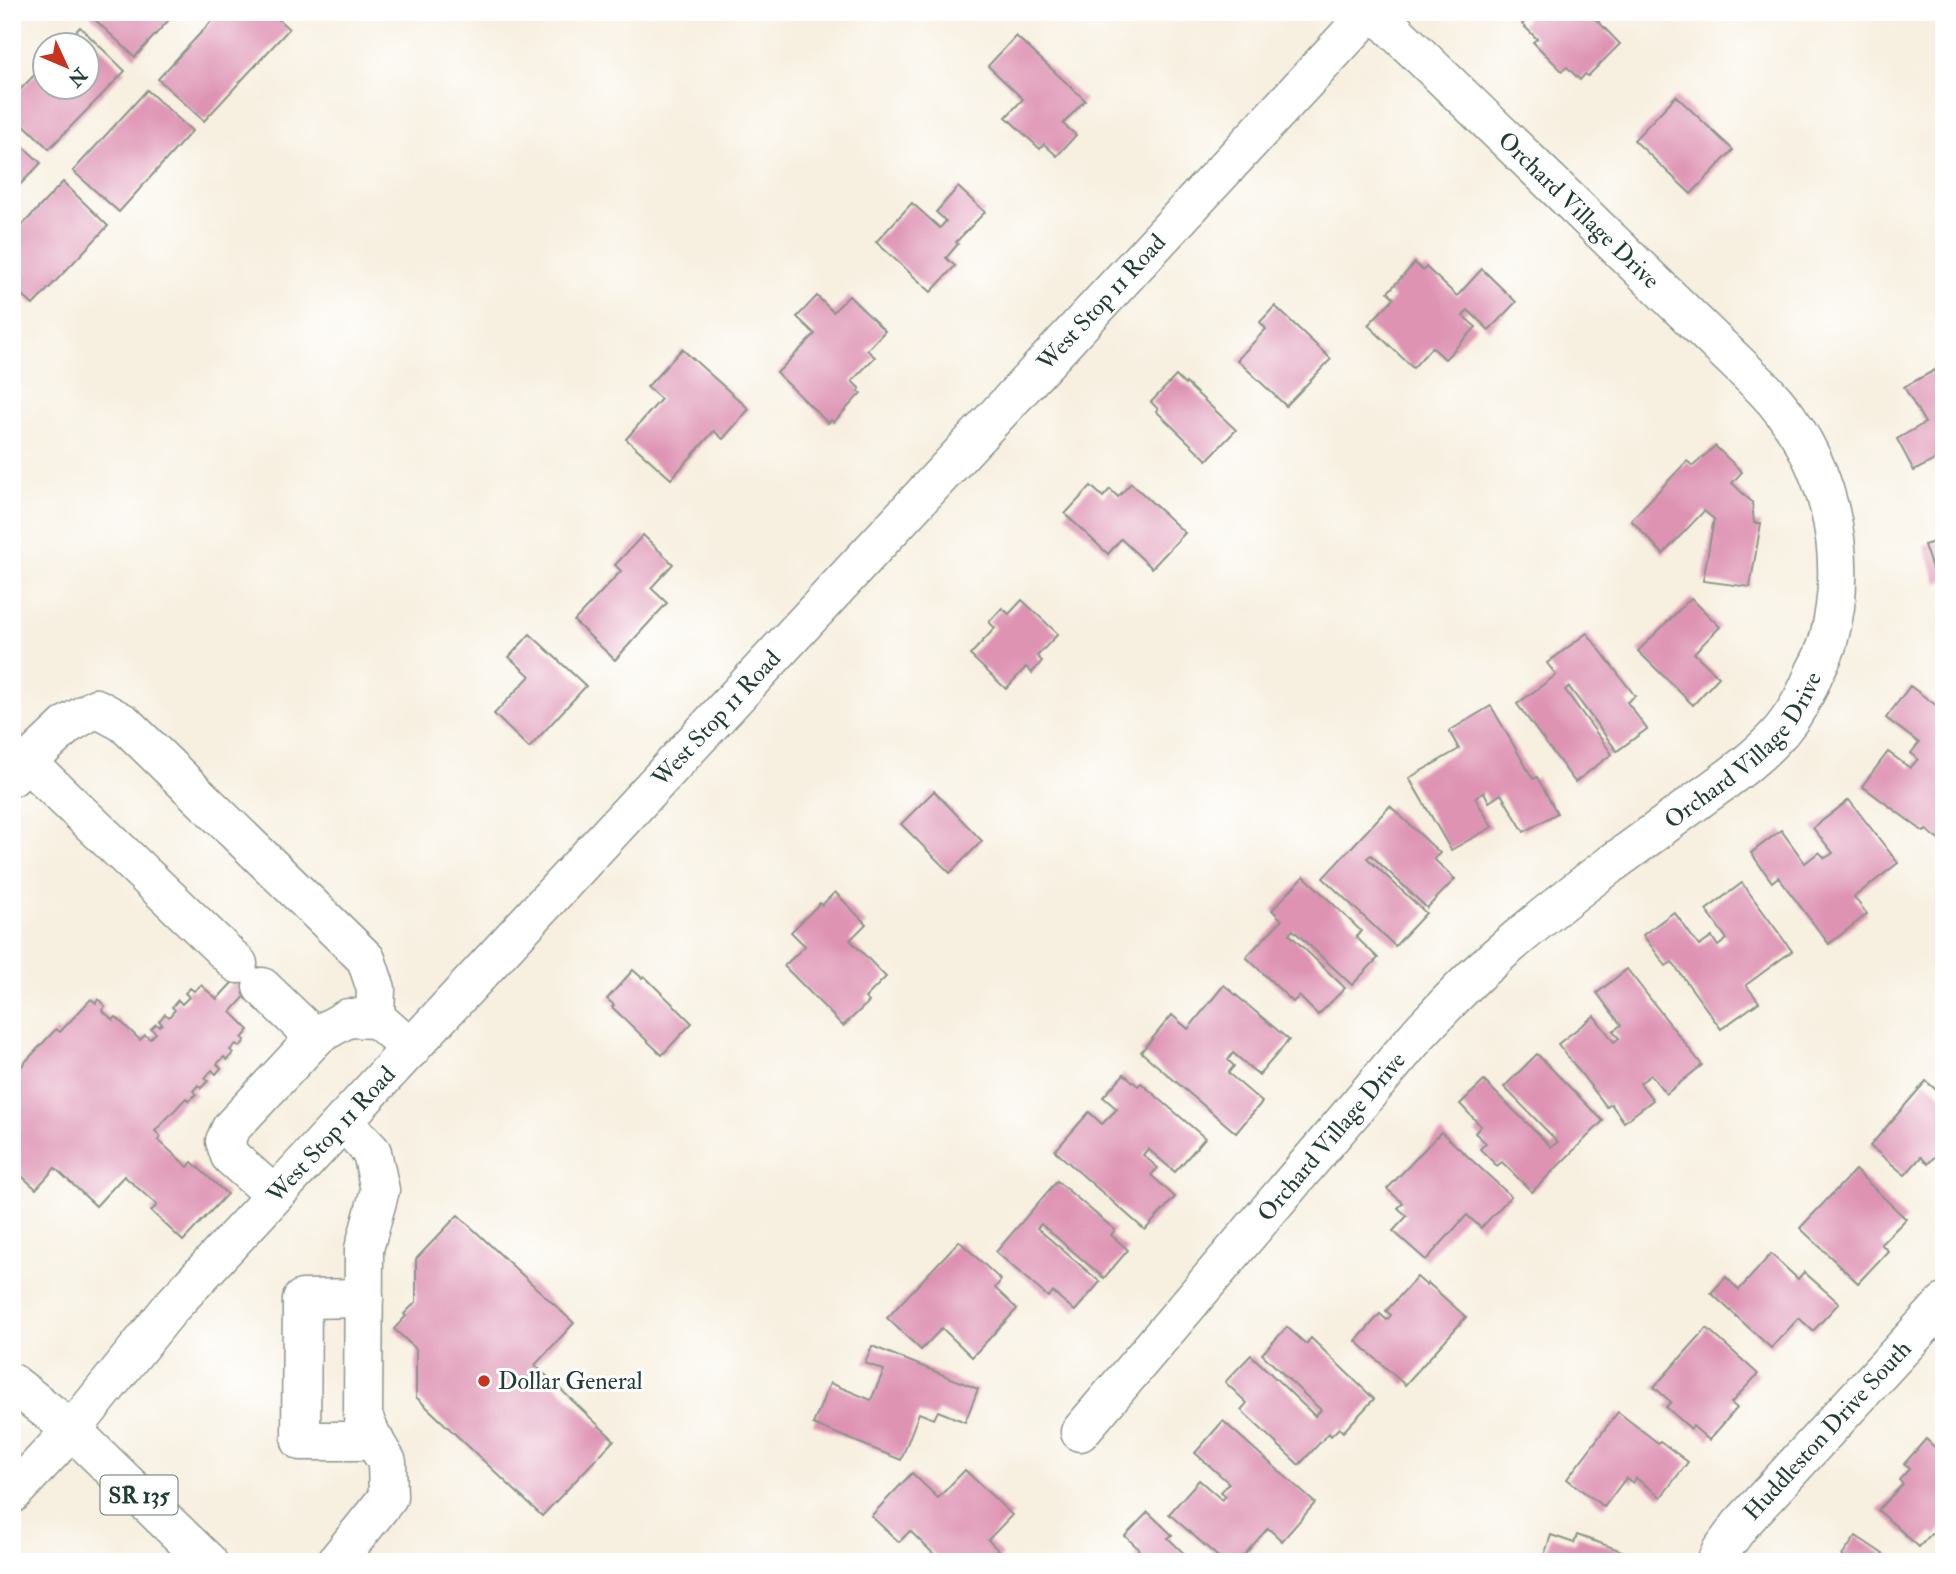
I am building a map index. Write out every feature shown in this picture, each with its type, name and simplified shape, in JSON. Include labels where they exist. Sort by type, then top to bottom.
[{"type":"street","name":"West Stop 11 Road","points":[[12,1494],[72,1430],[172,1306],[1372,12]]},
{"type":"street","name":"Orchard Village Drive","points":[[1080,1432],[1421,1031],[1478,973],[1552,909],[1746,767],[1782,730],[1805,695],[1828,643],[1836,602],[1837,546],[1832,518],[1811,455],[1789,419],[1763,388],[1372,12]]},
{"type":"street","points":[[314,1038],[250,976],[20,769],[67,725],[96,708],[124,723],[366,959],[376,1004],[411,1049]]},
{"type":"street","points":[[274,1195],[230,1156],[225,1141],[230,1128],[314,1038],[376,1004]]},
{"type":"street","points":[[336,1562],[388,1497],[387,1462],[363,1416],[364,1249],[380,1190],[372,1152],[343,1121]]},
{"type":"street","points":[[364,1298],[302,1300],[301,1441],[375,1441]]},
{"type":"street","name":"Huddleston Drive South","points":[[1716,1562],[1740,1525],[1944,1303]]},
{"type":"street","name":"SR 135","points":[[12,1383],[72,1430],[208,1562]]},
{"type":"building","points":[[92,12],[176,12],[135,57],[90,15]]},
{"type":"building","points":[[220,12],[270,12],[289,29],[204,121],[158,79]]},
{"type":"building","points":[[1529,12],[1589,12],[1620,44],[1588,76],[1585,74],[1580,80],[1567,67],[1562,71],[1533,42],[1537,39],[1522,24],[1527,20],[1524,17]]},
{"type":"building","points":[[1016,36],[1085,100],[1063,124],[1076,135],[1057,156],[1044,144],[1040,149],[1006,117],[1023,99],[988,66]]},
{"type":"building","points":[[102,49],[125,71],[102,95]]},
{"type":"building","points":[[32,77],[32,102],[95,102],[49,149],[12,113],[12,98]]},
{"type":"building","points":[[147,90],[192,131],[119,212],[73,171]]},
{"type":"building","points":[[1676,96],[1733,150],[1691,194],[1634,140]]},
{"type":"building","points":[[12,136],[41,163],[12,193]]},
{"type":"building","points":[[63,182],[108,226],[33,305],[12,286],[12,236]]},
{"type":"building","points":[[958,187],[985,212],[956,242],[958,244],[946,258],[955,266],[931,292],[876,242],[912,203],[940,228],[946,221],[936,212]]},
{"type":"building","points":[[1415,263],[1423,271],[1426,267],[1457,296],[1482,269],[1516,302],[1489,330],[1468,310],[1463,316],[1476,327],[1445,359],[1432,347],[1413,368],[1368,325],[1394,298],[1388,292]]},
{"type":"building","points":[[817,296],[833,312],[849,296],[885,331],[867,350],[875,357],[852,381],[861,393],[834,422],[831,420],[828,423],[777,373],[815,334],[797,317]]},
{"type":"building","points":[[1275,306],[1331,359],[1286,406],[1237,360],[1266,329],[1260,322]]},
{"type":"building","points":[[682,349],[749,409],[723,439],[714,431],[671,479],[626,439],[661,399],[647,387]]},
{"type":"building","points":[[1944,365],[1944,455],[1914,471],[1897,439],[1925,423],[1904,387]]},
{"type":"building","points":[[1176,376],[1236,430],[1207,460],[1156,411],[1158,409],[1151,402]]},
{"type":"building","points":[[1715,446],[1742,472],[1732,483],[1752,502],[1754,523],[1761,523],[1750,587],[1703,581],[1714,519],[1704,511],[1663,554],[1631,520],[1687,461],[1693,466]]},
{"type":"building","points":[[1131,483],[1185,533],[1152,568],[1121,539],[1108,554],[1065,514],[1091,486],[1103,497],[1110,489],[1118,497]]},
{"type":"building","points":[[643,535],[673,564],[651,588],[667,603],[615,660],[574,621],[621,571],[615,565]]},
{"type":"building","points":[[1944,539],[1944,581],[1937,583],[1924,545]]},
{"type":"building","points":[[1691,598],[1720,627],[1694,653],[1719,677],[1693,705],[1638,651]]},
{"type":"building","points":[[1022,600],[1058,634],[1037,656],[1042,661],[1032,673],[1026,667],[1006,689],[970,655],[995,628],[989,622],[1002,608],[1009,614]]},
{"type":"building","points":[[1587,633],[1635,696],[1627,702],[1647,729],[1617,751],[1569,687],[1565,690],[1612,754],[1575,782],[1517,704],[1556,675],[1547,663]]},
{"type":"building","points":[[530,634],[586,686],[529,748],[494,714],[530,676],[509,657]]},
{"type":"building","points":[[1910,686],[1940,708],[1937,712],[1944,716],[1944,843],[1926,830],[1924,832],[1862,786],[1888,752],[1910,768],[1918,759],[1911,753],[1919,743],[1886,718]]},
{"type":"building","points":[[1491,706],[1533,779],[1537,777],[1557,813],[1524,832],[1501,794],[1489,802],[1484,792],[1475,798],[1492,827],[1451,850],[1409,778],[1459,749],[1449,731]]},
{"type":"building","points":[[934,791],[982,841],[950,873],[901,824]]},
{"type":"building","points":[[1849,800],[1898,863],[1854,897],[1867,914],[1829,944],[1778,877],[1772,882],[1751,853],[1781,830],[1805,863],[1819,852],[1825,858],[1833,853],[1813,828]]},
{"type":"building","points":[[1390,806],[1440,853],[1434,859],[1455,879],[1427,908],[1371,855],[1367,858],[1426,913],[1395,946],[1323,878]]},
{"type":"building","points":[[1304,876],[1361,931],[1356,937],[1378,958],[1352,985],[1293,930],[1289,934],[1345,988],[1318,1015],[1299,996],[1293,1002],[1246,957],[1282,920],[1272,910]]},
{"type":"building","points":[[1742,883],[1792,951],[1746,985],[1759,1002],[1721,1029],[1672,962],[1666,966],[1643,935],[1674,912],[1699,946],[1712,937],[1718,946],[1727,939],[1706,910]]},
{"type":"building","points":[[835,892],[866,924],[850,940],[886,977],[865,998],[869,1002],[843,1026],[784,966],[805,946],[791,932]]},
{"type":"building","points":[[1627,969],[1702,1065],[1666,1094],[1651,1075],[1640,1083],[1653,1100],[1624,1122],[1611,1104],[1607,1107],[1558,1044],[1594,1016],[1614,1042],[1619,1038],[1613,1031],[1621,1025],[1597,993]]},
{"type":"building","points":[[633,970],[642,978],[644,976],[692,1023],[662,1055],[607,999]]},
{"type":"building","points":[[243,971],[256,984],[231,1012],[249,1030],[242,1038],[245,1040],[240,1047],[236,1044],[230,1050],[233,1053],[227,1060],[224,1057],[217,1064],[221,1068],[216,1074],[212,1070],[205,1078],[208,1081],[201,1088],[198,1085],[193,1091],[196,1094],[189,1101],[186,1098],[155,1131],[161,1137],[158,1140],[188,1167],[192,1162],[227,1194],[183,1241],[151,1211],[157,1205],[124,1176],[96,1206],[55,1168],[36,1189],[12,1167],[12,1076],[56,1029],[60,1032],[91,999],[96,1003],[98,999],[105,1006],[102,1010],[113,1020],[116,1017],[140,1040],[145,1035],[150,1039],[156,1033],[151,1029],[156,1024],[162,1024],[159,1021],[165,1014],[169,1017],[178,1000],[182,1004],[189,997],[185,993],[190,988],[194,991],[201,985],[217,999]]},
{"type":"building","points":[[1224,985],[1289,1040],[1259,1075],[1233,1053],[1228,1060],[1234,1066],[1228,1073],[1262,1102],[1236,1133],[1141,1052],[1172,1015],[1188,1029]]},
{"type":"building","points":[[1537,1054],[1603,1121],[1532,1192],[1502,1162],[1497,1166],[1480,1149],[1486,1143],[1475,1133],[1481,1126],[1460,1104],[1484,1081],[1551,1147],[1558,1142],[1504,1087]]},
{"type":"building","points":[[1124,1074],[1138,1086],[1141,1083],[1205,1138],[1175,1172],[1148,1149],[1143,1155],[1158,1168],[1151,1175],[1175,1197],[1145,1230],[1055,1151],[1089,1112],[1102,1124],[1117,1109],[1103,1097]]},
{"type":"building","points":[[1926,1081],[1944,1097],[1944,1146],[1928,1164],[1921,1157],[1905,1175],[1870,1146]]},
{"type":"building","points":[[1441,1132],[1511,1196],[1481,1228],[1467,1215],[1426,1260],[1393,1231],[1407,1216],[1398,1208],[1403,1203],[1387,1189]]},
{"type":"building","points":[[1855,1170],[1906,1219],[1881,1244],[1888,1251],[1858,1283],[1800,1228]]},
{"type":"building","points":[[1057,1181],[1115,1230],[1111,1235],[1128,1250],[1104,1278],[1041,1224],[1037,1228],[1100,1282],[1075,1311],[1053,1292],[1048,1297],[996,1252]]},
{"type":"building","name":"Dollar General","points":[[458,1215],[574,1323],[535,1365],[614,1440],[542,1516],[416,1397],[416,1349],[394,1329],[416,1302],[416,1259]]},
{"type":"building","points":[[959,1241],[1001,1280],[995,1288],[1017,1309],[972,1357],[942,1328],[921,1350],[887,1318]]},
{"type":"building","points":[[1771,1254],[1798,1279],[1804,1272],[1839,1303],[1813,1331],[1799,1318],[1771,1348],[1711,1293],[1726,1277],[1739,1290]]},
{"type":"building","points":[[1417,1277],[1426,1285],[1428,1283],[1466,1317],[1405,1385],[1356,1341],[1380,1314],[1387,1320],[1391,1315],[1386,1311]]},
{"type":"building","points":[[1287,1327],[1306,1344],[1311,1338],[1374,1399],[1343,1432],[1339,1428],[1331,1436],[1329,1433],[1299,1465],[1241,1410],[1247,1403],[1225,1382],[1251,1355],[1315,1416],[1321,1410],[1262,1354]]},
{"type":"building","points":[[1707,1328],[1758,1374],[1731,1403],[1737,1408],[1709,1440],[1693,1426],[1691,1429],[1666,1407],[1671,1402],[1654,1387]]},
{"type":"building","points":[[872,1346],[978,1389],[965,1422],[938,1411],[934,1419],[919,1413],[901,1460],[813,1424],[830,1383],[871,1400],[884,1370],[865,1363]]},
{"type":"building","points":[[1618,1412],[1688,1462],[1661,1497],[1636,1478],[1633,1483],[1626,1478],[1604,1507],[1567,1479]]},
{"type":"building","points":[[1223,1421],[1315,1503],[1282,1541],[1268,1528],[1238,1562],[1224,1562],[1169,1514],[1199,1480],[1222,1500],[1226,1496],[1221,1492],[1229,1483],[1195,1453]]},
{"type":"building","points":[[1926,1439],[1944,1456],[1944,1527],[1936,1536],[1932,1533],[1919,1547],[1878,1510],[1903,1484],[1899,1480],[1909,1469],[1904,1464]]},
{"type":"building","points":[[965,1470],[1012,1515],[988,1540],[1003,1555],[997,1562],[942,1562],[910,1531],[899,1542],[871,1516],[912,1473],[938,1498]]},
{"type":"building","points":[[1148,1512],[1172,1535],[1168,1538],[1193,1562],[1134,1562],[1137,1558],[1134,1555],[1139,1549],[1125,1536]]},
{"type":"building","points":[[1551,1535],[1574,1543],[1577,1535],[1628,1553],[1625,1562],[1542,1562]]},
{"type":"building","points":[[1856,1536],[1895,1562],[1847,1562],[1842,1556]]},
{"type":"place","name":"Dollar General","points":[[484,1381]]}]
